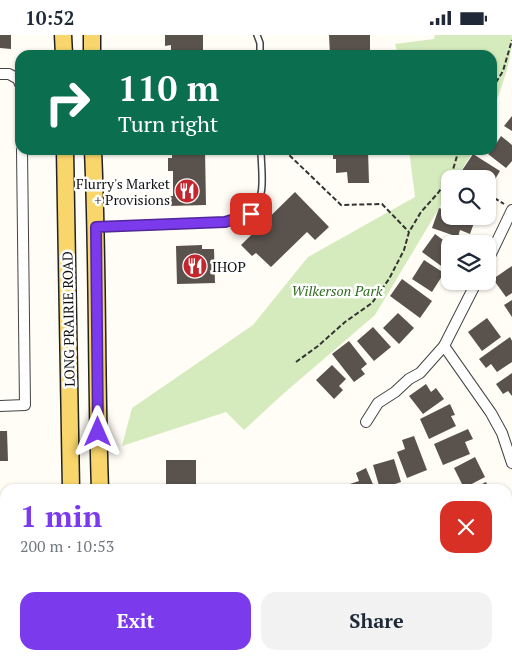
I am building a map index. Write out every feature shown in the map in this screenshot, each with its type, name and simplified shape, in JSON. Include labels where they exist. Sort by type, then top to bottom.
[{"type":"main road","points":[[63,35],[64,50]]},
{"type":"main road","points":[[92,35],[92,50]]},
{"type":"main road","name":"LONG PRAIRIE ROAD","points":[[65,155],[72,484]]},
{"type":"main road","name":"LONG PRAIRIE ROAD","points":[[93,155],[100,484]]},
{"type":"street","points":[[0,74],[9,74],[15,77]]},
{"type":"street","points":[[0,405],[25,405],[22,155]]},
{"type":"street","points":[[496,242],[510,210]]},
{"type":"street","points":[[366,422],[378,403],[395,392],[409,379],[420,373],[444,346],[472,290]]},
{"type":"street","points":[[444,346],[491,413],[502,433],[512,463]]},
{"type":"lane","points":[[257,35],[260,50]]},
{"type":"lane","points":[[96,227],[225,222],[251,214],[261,198],[261,155]]},
{"type":"path","points":[[497,81],[503,71],[512,41]]},
{"type":"path","points":[[289,155],[341,205],[382,204],[409,233]]},
{"type":"path","points":[[453,170],[457,155]]},
{"type":"path","points":[[296,362],[318,346],[345,322],[372,303],[389,279],[404,250],[409,233],[421,212],[441,189]]},
{"type":"path","points":[[496,198],[503,202],[510,210]]},
{"type":"green space","points":[[435,35],[512,35],[508,64],[497,99],[497,50],[397,50],[395,44],[434,39]]},
{"type":"green space","name":"Wilkerson Park","points":[[410,155],[471,155],[462,170],[441,170],[441,205],[375,315],[244,430],[226,412],[122,446],[132,408],[253,325],[308,257],[415,197]]},
{"type":"building","points":[[0,35],[11,35],[11,49],[0,48]]},
{"type":"building","points":[[165,35],[203,35],[203,50],[171,50],[171,45],[165,46]]},
{"type":"building","points":[[329,35],[370,35],[370,50],[330,50]]},
{"type":"building","points":[[512,116],[512,131],[504,126]]},
{"type":"building","points":[[501,136],[512,145],[512,161],[506,168],[489,155],[497,155],[497,142]]},
{"type":"building","points":[[172,155],[205,155],[206,205],[168,206],[168,196],[173,196],[173,171],[168,171],[168,158],[172,158]]},
{"type":"building","points":[[333,155],[368,155],[369,183],[348,183],[347,172],[336,173],[336,159],[333,159]]},
{"type":"building","points":[[472,155],[475,155],[500,171],[496,178],[496,170],[462,170]]},
{"type":"building","points":[[295,192],[329,227],[315,240],[307,232],[271,267],[256,253],[252,256],[241,245]]},
{"type":"building","points":[[439,208],[441,209],[441,225],[473,225],[470,234],[460,230],[459,235],[452,235],[432,228]]},
{"type":"building","points":[[435,234],[441,238],[441,266],[422,252]]},
{"type":"building","points":[[202,245],[202,249],[214,249],[215,283],[177,284],[176,246]]},
{"type":"building","points":[[424,260],[441,271],[441,278],[432,292],[412,279]]},
{"type":"building","points":[[512,266],[512,293],[506,297],[496,283],[496,277]]},
{"type":"building","points":[[402,279],[432,301],[420,318],[390,296]]},
{"type":"building","points":[[512,300],[512,317],[504,305]]},
{"type":"building","points":[[398,313],[414,328],[399,344],[383,328]]},
{"type":"building","points":[[487,318],[501,337],[482,351],[468,332]]},
{"type":"building","points":[[373,327],[391,347],[374,361],[357,341]]},
{"type":"building","points":[[510,337],[512,341],[512,362],[497,372],[491,364],[486,368],[479,359]]},
{"type":"building","points":[[349,341],[367,364],[361,369],[365,374],[354,382],[332,354]]},
{"type":"building","points":[[332,365],[346,379],[339,386],[343,390],[334,399],[316,380]]},
{"type":"building","points":[[512,373],[512,396],[508,391],[503,394],[496,384]]},
{"type":"building","points":[[426,384],[431,392],[436,388],[444,399],[423,414],[409,396]]},
{"type":"building","points":[[450,404],[455,415],[451,416],[456,426],[429,439],[420,419]]},
{"type":"building","points":[[468,429],[473,439],[465,442],[470,454],[443,465],[434,444]]},
{"type":"building","points":[[0,431],[7,431],[8,461],[0,461]]},
{"type":"building","points":[[414,436],[427,470],[407,478],[397,452],[405,449],[402,440]]},
{"type":"building","points":[[475,457],[485,477],[472,484],[462,484],[454,468]]},
{"type":"building","points":[[394,459],[401,482],[379,484],[373,465]]},
{"type":"building","points":[[166,460],[196,460],[196,484],[166,484]]},
{"type":"building","points":[[366,468],[373,484],[350,484],[359,481],[356,473]]},
{"type":"place","name":"Flurry's Market + Provisions","points":[[187,191]]},
{"type":"place","name":"IHOP","points":[[195,266]]},
{"type":"route","points":[[98,432],[96,227],[225,222],[251,214]]}]
